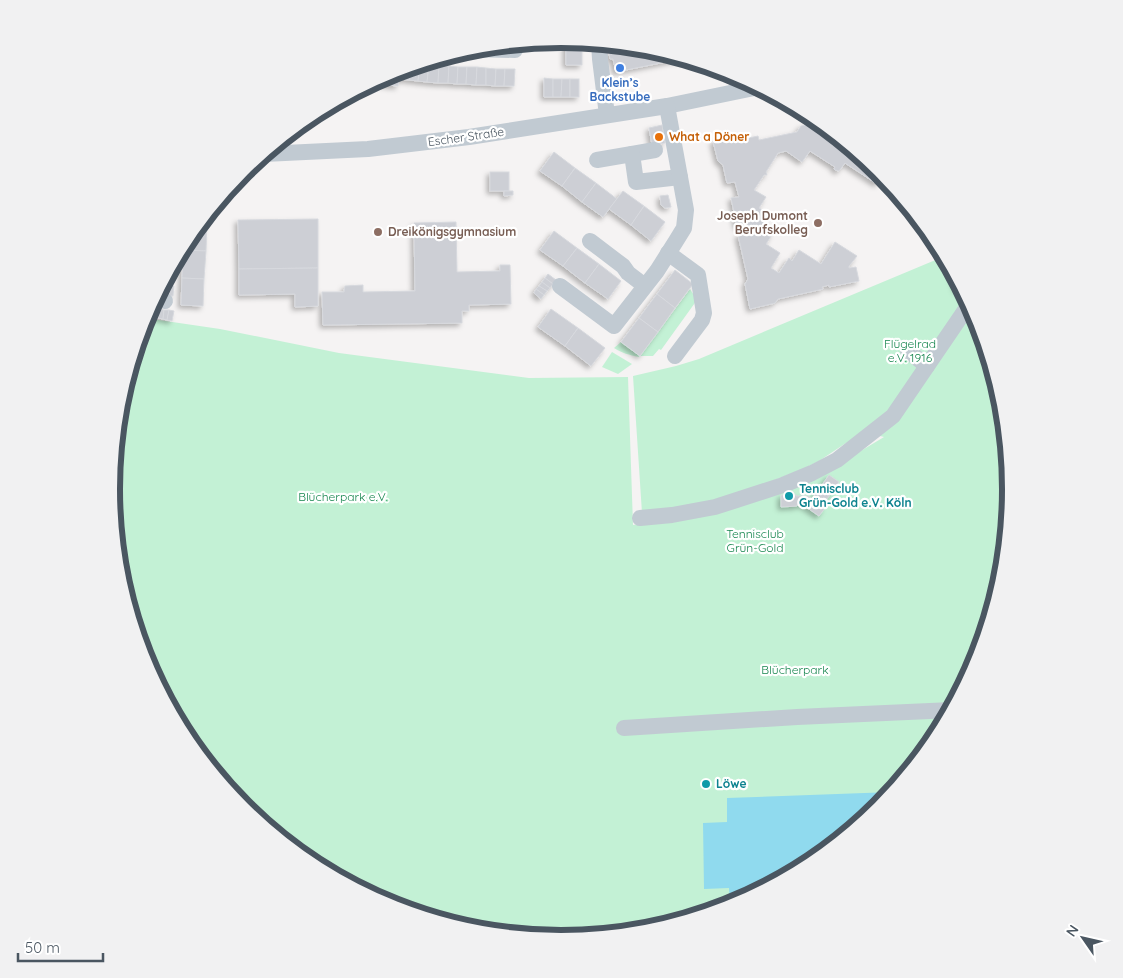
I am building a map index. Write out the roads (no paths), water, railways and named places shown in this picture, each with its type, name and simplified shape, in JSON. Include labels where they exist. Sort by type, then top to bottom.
[{"type":"street","points":[[599,49],[607,115]]},
{"type":"street","name":"Escher Straße","points":[[274,153],[368,149],[470,137],[667,106],[748,89]]},
{"type":"street","points":[[560,286],[614,326],[645,286],[684,228],[686,210],[667,106]]},
{"type":"street","points":[[598,160],[655,150]]},
{"type":"street","points":[[632,154],[636,182],[680,176]]},
{"type":"street","points":[[590,241],[623,266],[628,273],[645,286]]},
{"type":"street","points":[[668,253],[698,275],[704,313],[702,320],[675,356]]},
{"type":"street","points":[[640,518],[672,515],[715,507],[783,485],[838,460],[893,416],[965,311]]},
{"type":"street","points":[[908,351],[927,366]]},
{"type":"street","points":[[624,728],[944,710]]},
{"type":"water","points":[[882,792],[853,821],[807,856],[757,885],[730,897],[729,888],[704,889],[703,823],[727,822],[727,798]]},
{"type":"place","name":"Klein’s Backstube","points":[[620,68]]},
{"type":"place","name":"What a Döner","points":[[659,137]]},
{"type":"place","name":"Joseph Dumont Berufskolleg","points":[[818,223]]},
{"type":"place","name":"Dreikönigsgymnasium","points":[[378,232]]},
{"type":"place","name":"Tennisclub Grün-Gold e.V. Köln","points":[[789,496]]},
{"type":"place","name":"Löwe","points":[[706,784]]},
{"type":"park label","name":"Flügelrad e.V. 1916","points":[[910,351]]},
{"type":"park label","name":"Blücherpark e.V.","points":[[343,497]]},
{"type":"park label","name":"Tennisclub Grün-Gold","points":[[755,541]]},
{"type":"park label","name":"Blücherpark","points":[[795,670]]}]
